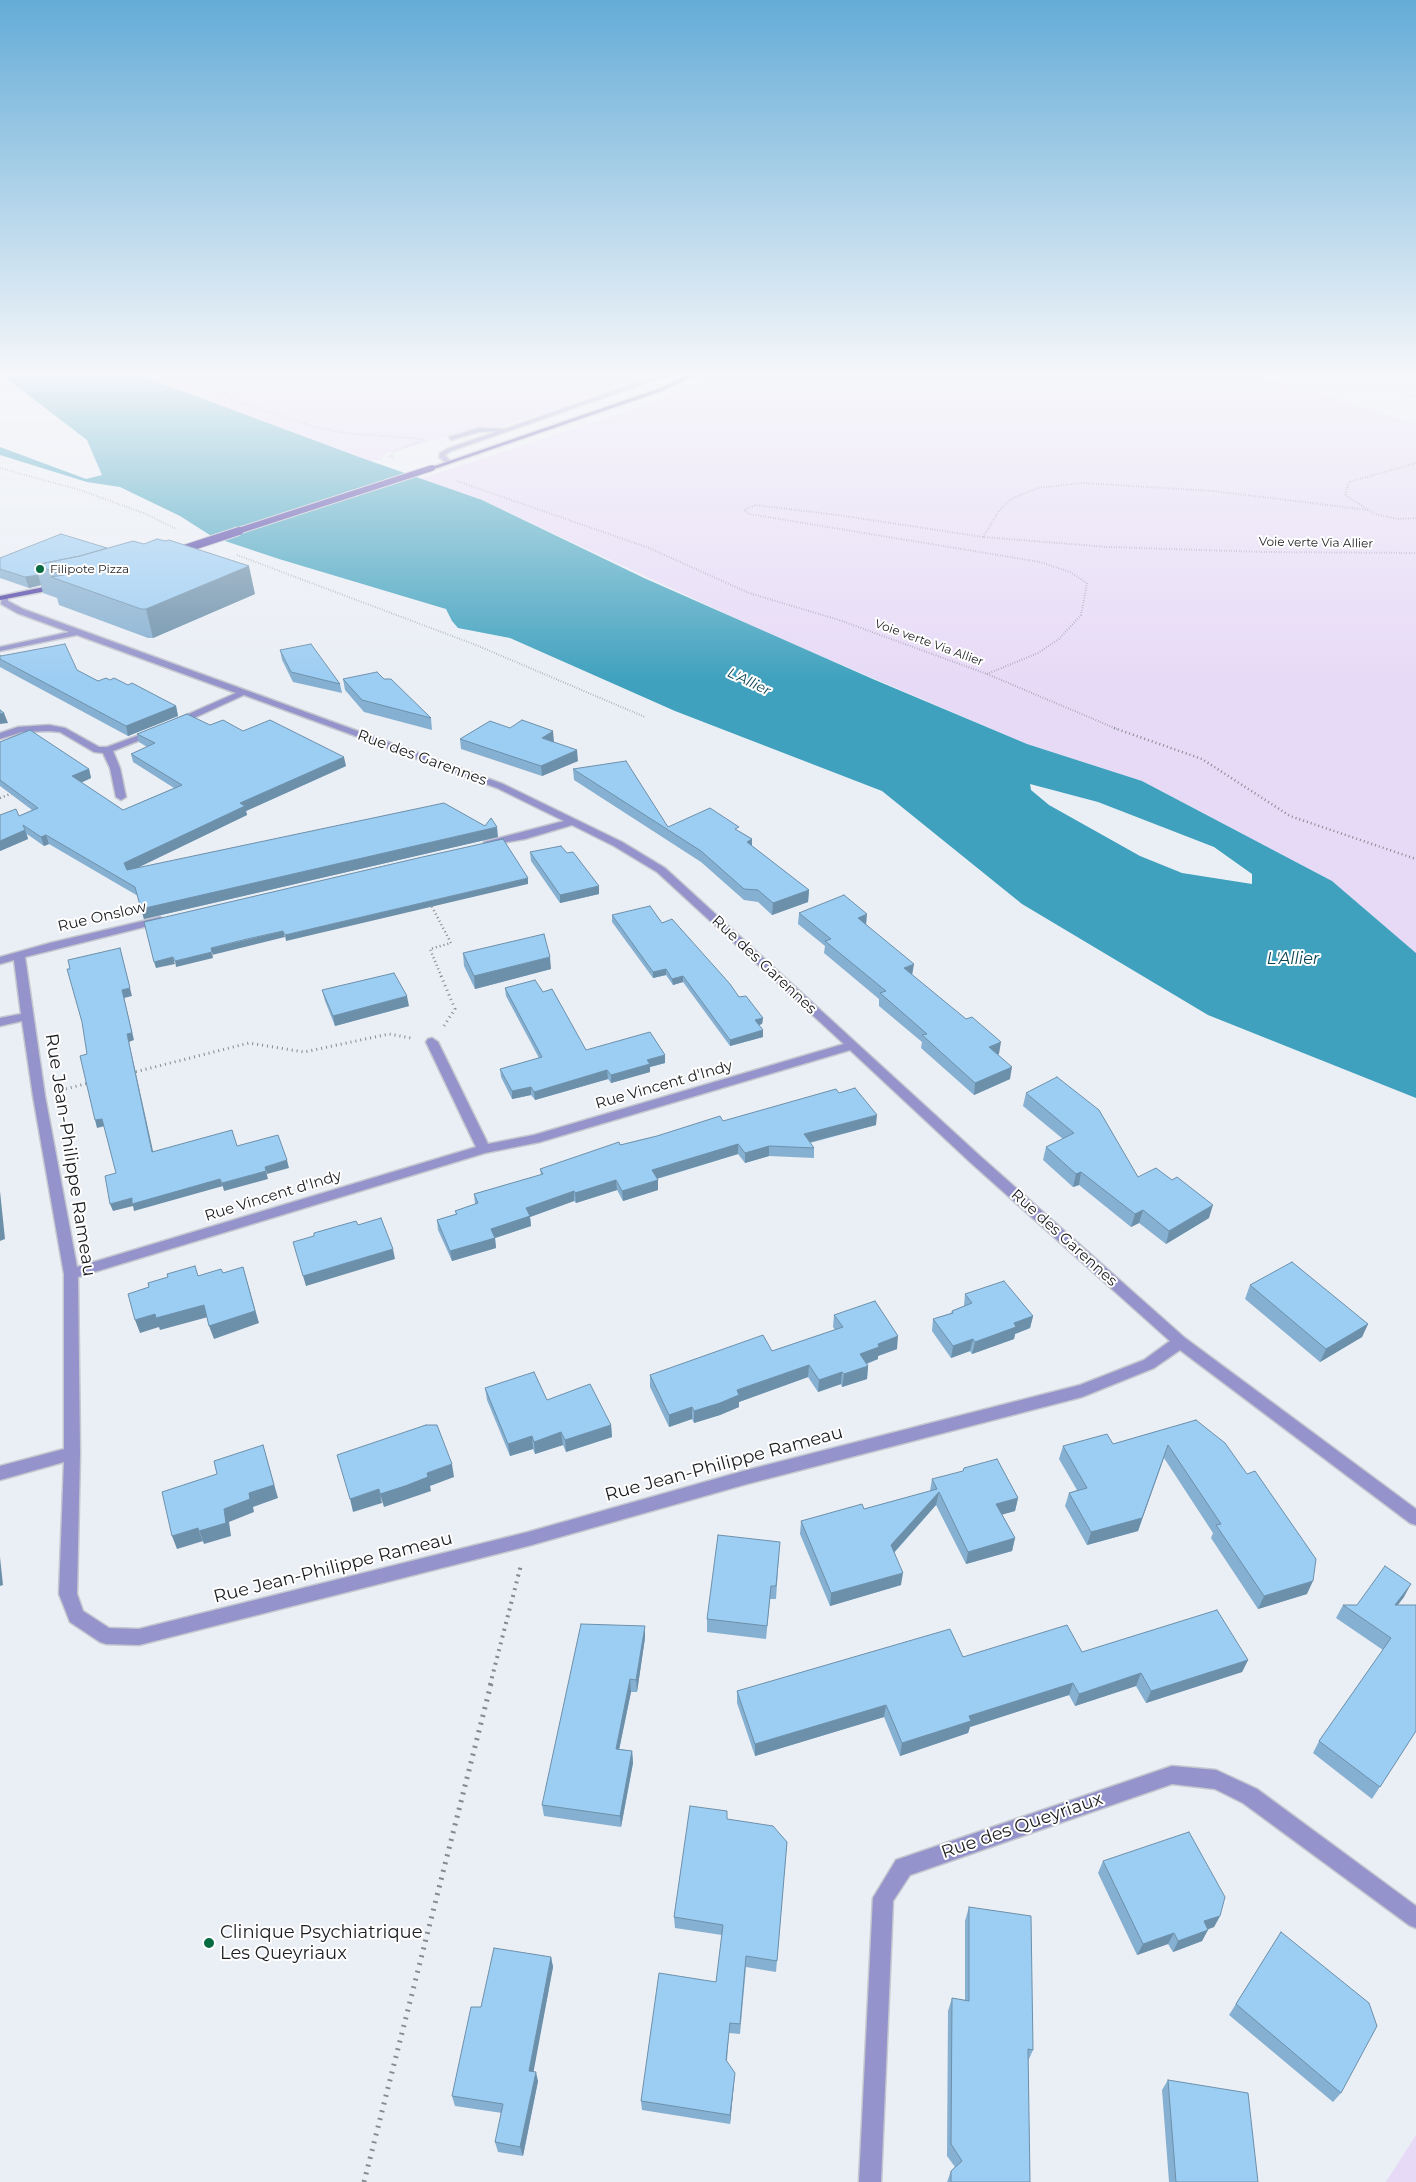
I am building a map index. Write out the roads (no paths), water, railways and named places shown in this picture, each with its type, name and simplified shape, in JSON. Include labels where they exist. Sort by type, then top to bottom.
[{"type":"main road","points":[[163,556],[405,477]]},
{"type":"main road","points":[[2,596],[68,582]]},
{"type":"street","name":"Rue des Garennes","points":[[2,596],[4,602],[20,611],[500,786],[618,844],[661,870],[740,941],[851,1046],[1180,1342],[1416,1518]]},
{"type":"street","points":[[0,649],[78,632]]},
{"type":"street","points":[[0,736],[21,729],[49,728],[62,730],[97,750],[108,750],[164,728],[244,692]]},
{"type":"street","points":[[108,750],[115,768],[121,797]]},
{"type":"street","points":[[476,846],[525,836],[573,822]]},
{"type":"street","name":"Rue Onslow","points":[[0,962],[54,945],[168,918]]},
{"type":"street","points":[[0,1022],[27,1016],[20,955]]},
{"type":"street","name":"Rue Jean-Philippe Rameau","points":[[27,1016],[39,1096],[71,1274],[72,1454],[68,1594],[76,1616],[106,1636],[139,1637],[528,1539],[747,1477],[1082,1390],[1149,1364],[1180,1342]]},
{"type":"street","points":[[432,1042],[484,1149]]},
{"type":"street","name":"Rue Vincent d'Indy","points":[[71,1274],[484,1149],[535,1139],[851,1046]]},
{"type":"street","points":[[0,1473],[72,1454]]},
{"type":"street","name":"Rue des Queyriaux","points":[[870,2182],[883,1898],[903,1867],[1172,1775],[1216,1780],[1250,1796],[1416,1918]]},
{"type":"water","name":"L'Allier","points":[[70,477],[86,479],[95,477],[416,477],[482,500],[644,578],[875,680],[1027,744],[1142,781],[1332,881],[1416,953],[1416,1098],[1208,1015],[1022,904],[882,791],[675,711],[510,638],[458,628],[446,609],[279,559],[213,537],[180,516],[120,487],[87,482]],"holes":[[[1030,784],[1098,802],[1214,847],[1252,874],[1252,884],[1182,873],[1140,856],[1049,805],[1031,790]]]},
{"type":"place","name":"Filipote Pizza","points":[[40,569]]},
{"type":"place","name":"Clinique Psychiatrique Les Queyriaux","points":[[209,1943]]}]
